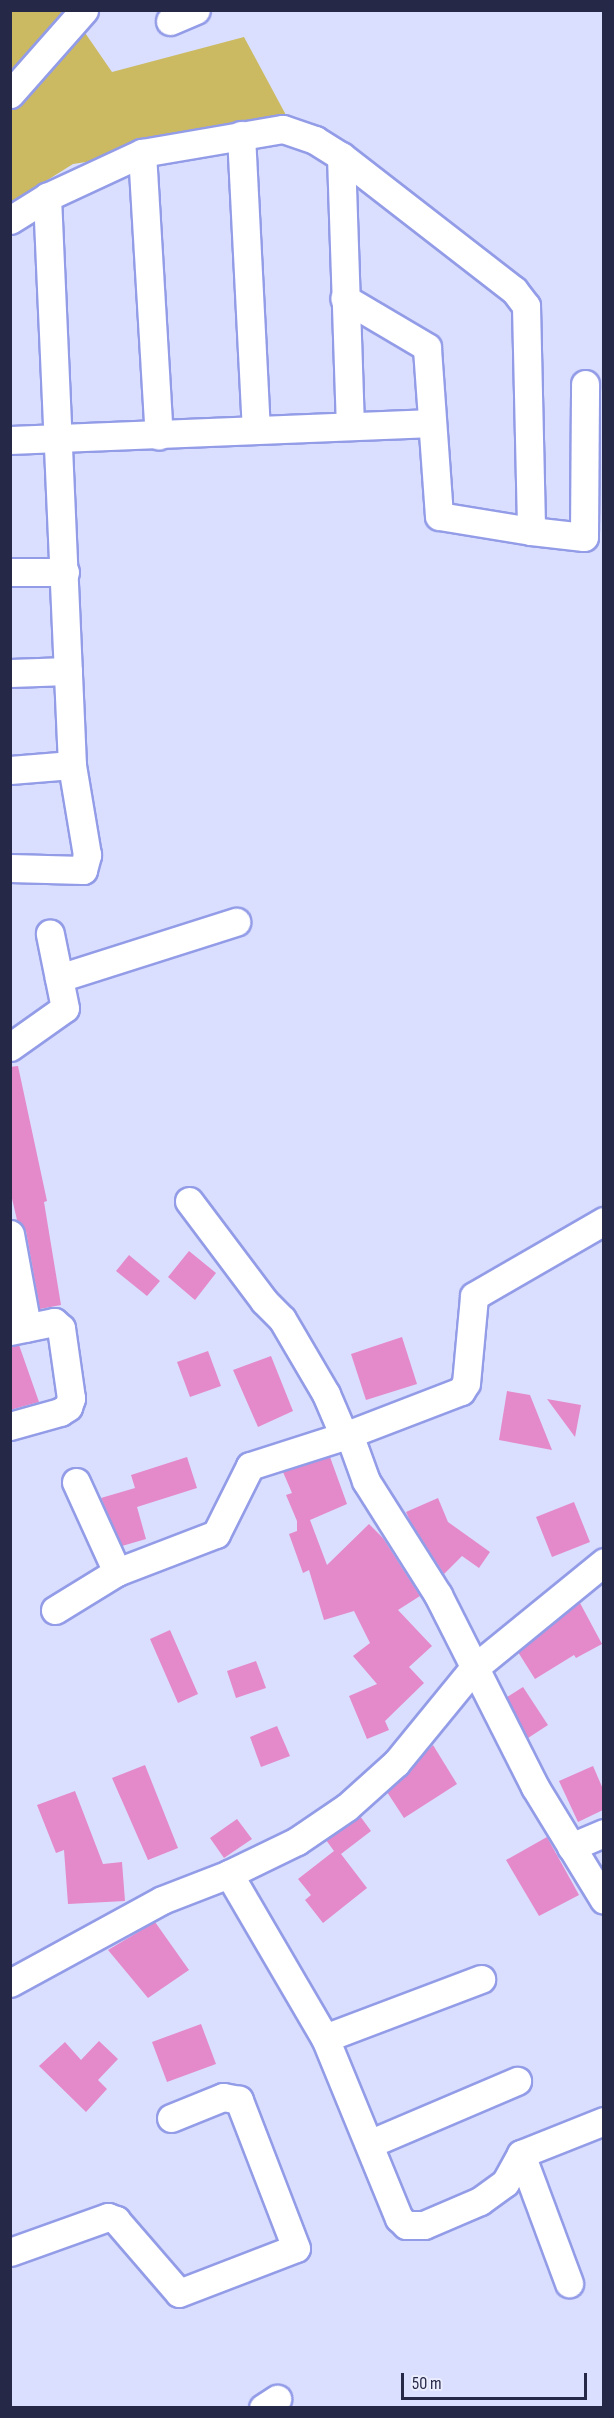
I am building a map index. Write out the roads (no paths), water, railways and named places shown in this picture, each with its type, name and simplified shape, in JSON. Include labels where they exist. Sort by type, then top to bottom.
[{"type":"street","points":[[10,94],[84,10]]},
{"type":"street","points":[[170,21],[196,10]]},
{"type":"street","points":[[10,220],[46,197],[142,153],[284,129],[315,140],[341,156],[514,290],[526,306],[531,531]]},
{"type":"street","points":[[241,135],[256,430]]},
{"type":"street","points":[[142,153],[159,435]]},
{"type":"street","points":[[341,156],[350,426]]},
{"type":"street","points":[[10,868],[83,870],[87,855],[72,765],[60,439],[46,197]]},
{"type":"street","points":[[344,298],[427,347],[439,516],[584,537],[585,384]]},
{"type":"street","points":[[10,441],[432,423]]},
{"type":"street","points":[[10,572],[65,572]]},
{"type":"street","points":[[10,673],[68,671]]},
{"type":"street","points":[[10,770],[72,765]]},
{"type":"street","points":[[59,978],[236,922]]},
{"type":"street","points":[[10,1047],[65,1008],[50,934]]},
{"type":"street","points":[[189,1201],[264,1301],[282,1319],[326,1394],[366,1481],[438,1594],[473,1669],[603,1900]]},
{"type":"street","points":[[55,1610],[117,1572],[216,1534],[250,1466],[346,1435],[461,1391],[466,1383],[474,1296],[603,1221]]},
{"type":"street","points":[[10,1426],[60,1412],[68,1407],[71,1398],[61,1328],[54,1322],[19,1329],[11,1234]]},
{"type":"street","points":[[76,1482],[117,1572]]},
{"type":"street","points":[[10,1983],[162,1900],[229,1874],[297,1841],[347,1807],[396,1763],[473,1669],[603,1562]]},
{"type":"street","points":[[572,1847],[603,1833]]},
{"type":"street","points":[[229,1874],[325,2038],[399,2218],[413,2227],[497,2191],[521,2154],[603,2121]]},
{"type":"street","points":[[325,2038],[481,1979]]},
{"type":"street","points":[[369,2144],[517,2081]]},
{"type":"street","points":[[10,2252],[108,2217],[116,2220],[179,2293],[296,2248],[239,2100],[223,2097],[171,2118]]},
{"type":"street","points":[[521,2154],[569,2283]]}]
